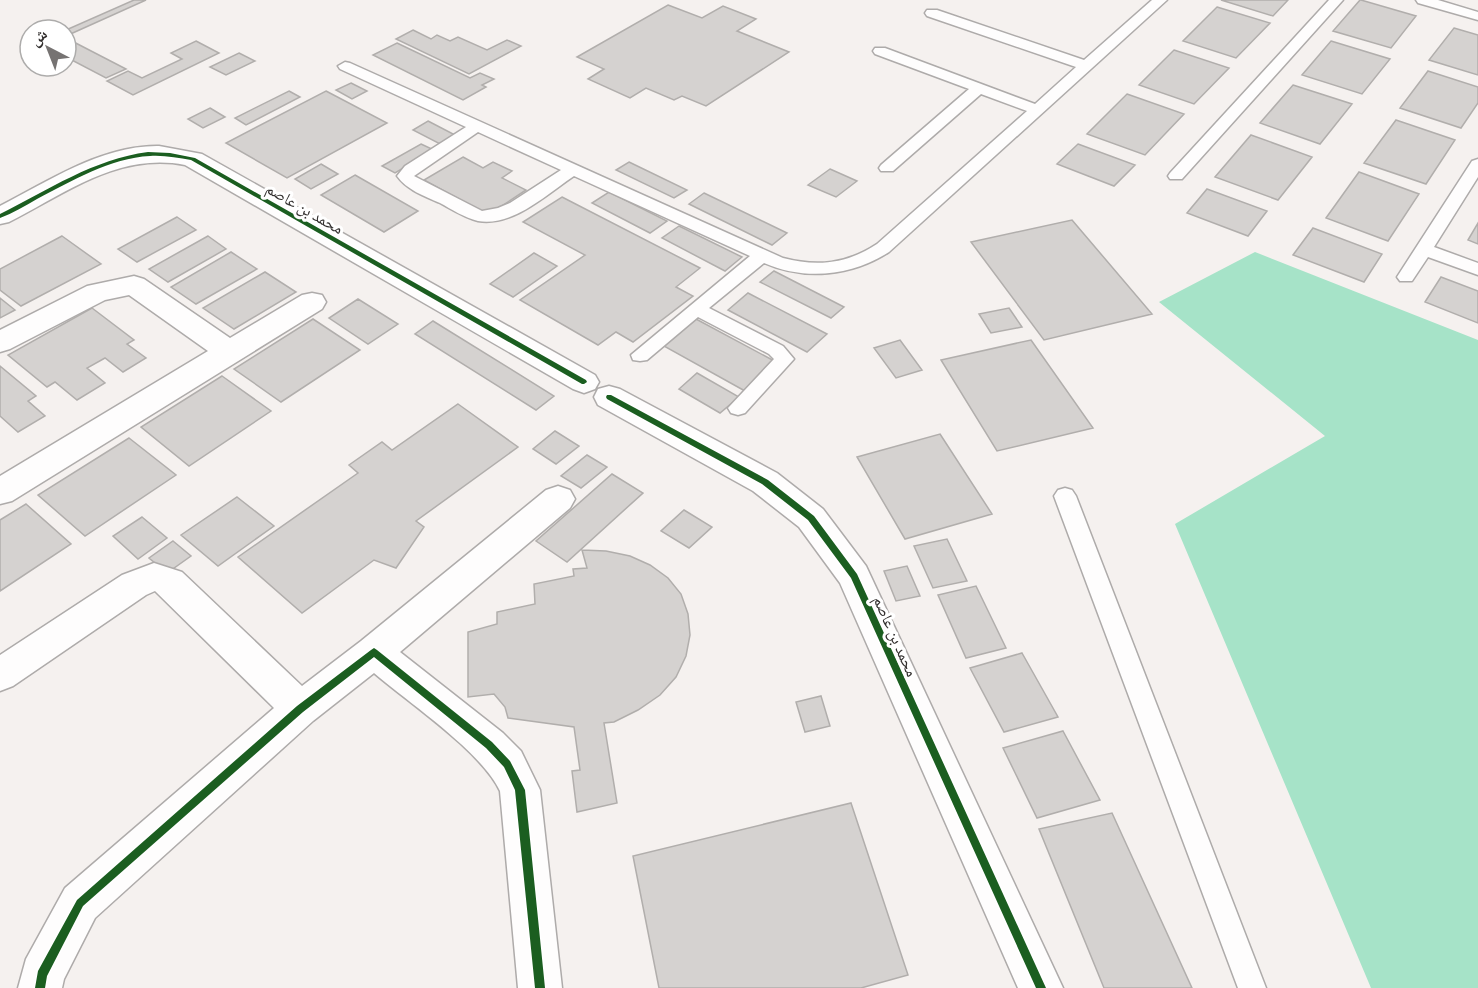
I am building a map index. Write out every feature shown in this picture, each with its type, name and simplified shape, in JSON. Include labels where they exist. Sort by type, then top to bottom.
[{"type":"street","name":"محمد بن عاصم","points":[[0,216],[96,169],[122,159],[146,154],[170,154],[193,159],[596,390],[765,482],[811,518],[854,576],[1041,988]]},
{"type":"street","points":[[0,342],[97,292],[134,285],[229,352]]},
{"type":"street","points":[[0,492],[312,302]]},
{"type":"street","points":[[40,988],[42,975],[80,903],[300,709],[374,652],[558,500]]},
{"type":"street","points":[[0,675],[134,585],[154,577],[170,582],[300,709]]},
{"type":"street","points":[[374,652],[489,745],[507,764],[520,790],[540,988]]},
{"type":"lane","points":[[345,66],[763,255],[793,267],[810,269],[844,267],[873,256],[1160,0]]},
{"type":"lane","points":[[1176,176],[1336,0]]},
{"type":"lane","points":[[1423,0],[1478,16]]},
{"type":"lane","points":[[932,13],[1086,66]]},
{"type":"lane","points":[[880,51],[1037,110]]},
{"type":"lane","points":[[887,168],[979,88]]},
{"type":"lane","points":[[477,126],[411,169],[405,176],[411,183],[480,216],[492,217],[507,212],[573,169]]},
{"type":"lane","points":[[1406,277],[1478,164]]},
{"type":"lane","points":[[1423,249],[1478,269]]},
{"type":"lane","points":[[640,355],[763,255]]},
{"type":"lane","points":[[698,310],[776,350],[785,359],[738,408]]},
{"type":"lane","points":[[1065,496],[1252,988]]},
{"type":"green space","points":[[1255,252],[1478,340],[1478,988],[1371,988],[1175,524],[1325,436],[1159,302]]},
{"type":"building","points":[[134,0],[146,0],[78,31],[78,25]]},
{"type":"building","points":[[1221,0],[1288,0],[1273,16]]},
{"type":"building","points":[[1360,0],[1416,16],[1391,48],[1333,31]]},
{"type":"building","points":[[668,5],[702,18],[723,6],[756,19],[737,31],[789,52],[706,106],[682,96],[674,100],[646,88],[630,98],[588,79],[604,69],[577,57]]},
{"type":"building","points":[[1217,7],[1270,23],[1236,58],[1183,41]]},
{"type":"building","points":[[1454,28],[1478,35],[1478,75],[1429,60]]},
{"type":"building","points":[[413,30],[431,39],[437,35],[450,41],[458,37],[487,50],[507,40],[521,46],[469,74],[396,39]]},
{"type":"building","points":[[196,41],[219,53],[133,95],[107,81],[128,71],[142,78],[182,59],[171,53]]},
{"type":"building","points":[[1331,41],[1390,59],[1362,94],[1302,75]]},
{"type":"building","points":[[397,43],[470,78],[480,73],[494,79],[482,85],[486,87],[463,100],[373,55]]},
{"type":"building","points":[[78,44],[126,69],[106,78],[78,63]]},
{"type":"building","points":[[1174,50],[1229,68],[1194,104],[1139,85]]},
{"type":"building","points":[[239,53],[255,61],[226,75],[210,67]]},
{"type":"building","points":[[1428,71],[1478,87],[1478,103],[1461,128],[1400,108]]},
{"type":"building","points":[[351,83],[367,91],[352,99],[336,90]]},
{"type":"building","points":[[1293,85],[1352,104],[1320,144],[1260,123]]},
{"type":"building","points":[[289,91],[300,97],[246,125],[235,118]]},
{"type":"building","points":[[326,91],[387,123],[287,178],[226,143]]},
{"type":"building","points":[[1127,94],[1184,114],[1145,155],[1087,134]]},
{"type":"building","points":[[210,108],[225,117],[203,128],[188,119]]},
{"type":"building","points":[[1396,120],[1455,140],[1426,184],[1364,163]]},
{"type":"building","points":[[428,121],[457,136],[442,145],[413,130]]},
{"type":"building","points":[[1251,135],[1312,157],[1278,200],[1215,177]]},
{"type":"building","points":[[421,144],[434,150],[395,173],[382,166]]},
{"type":"building","points":[[1078,144],[1135,165],[1114,186],[1057,164]]},
{"type":"building","points":[[463,157],[483,168],[493,162],[512,171],[502,178],[526,190],[488,215],[424,180]]},
{"type":"building","points":[[629,162],[687,190],[674,198],[616,170]]},
{"type":"building","points":[[321,164],[338,174],[311,189],[295,179]]},
{"type":"building","points":[[830,169],[857,181],[836,197],[808,185]]},
{"type":"building","points":[[1359,172],[1419,194],[1388,241],[1326,218]]},
{"type":"building","points":[[355,175],[418,211],[384,232],[321,195]]},
{"type":"building","points":[[1207,189],[1267,211],[1248,236],[1187,213]]},
{"type":"building","points":[[609,192],[667,221],[650,233],[592,203]]},
{"type":"building","points":[[704,193],[787,233],[772,245],[689,204]]},
{"type":"building","points":[[562,197],[700,268],[676,287],[693,296],[633,342],[616,332],[598,345],[520,300],[585,255],[523,222]]},
{"type":"building","points":[[177,217],[196,230],[137,262],[118,249]]},
{"type":"building","points":[[1072,220],[1152,314],[1044,340],[971,242]]},
{"type":"building","points":[[1478,223],[1478,244],[1468,240]]},
{"type":"building","points":[[679,226],[742,257],[725,271],[662,238]]},
{"type":"building","points":[[1313,228],[1382,254],[1364,282],[1293,255]]},
{"type":"building","points":[[62,236],[101,264],[21,306],[0,290],[0,269]]},
{"type":"building","points":[[208,236],[226,249],[168,282],[149,269]]},
{"type":"building","points":[[231,252],[257,269],[196,304],[171,287]]},
{"type":"building","points":[[534,253],[557,266],[513,297],[490,284]]},
{"type":"building","points":[[774,271],[844,307],[831,318],[760,282]]},
{"type":"building","points":[[265,272],[296,292],[234,329],[203,308]]},
{"type":"building","points":[[1441,277],[1478,291],[1478,323],[1425,302]]},
{"type":"building","points":[[748,293],[827,334],[807,352],[728,310]]},
{"type":"building","points":[[0,298],[15,310],[0,318]]},
{"type":"building","points":[[358,299],[398,324],[368,344],[329,318]]},
{"type":"building","points":[[92,308],[134,340],[127,344],[146,358],[123,372],[105,358],[87,368],[105,383],[77,400],[55,382],[47,387],[8,355]]},
{"type":"building","points":[[1009,308],[1022,327],[991,333],[979,314]]},
{"type":"building","points":[[313,319],[360,350],[281,402],[234,369]]},
{"type":"building","points":[[696,319],[778,363],[745,391],[662,345]]},
{"type":"building","points":[[433,321],[554,396],[536,410],[415,334]]},
{"type":"building","points":[[900,340],[922,370],[896,378],[874,348]]},
{"type":"building","points":[[1031,340],[1093,428],[997,451],[941,360]]},
{"type":"building","points":[[0,366],[36,396],[28,401],[45,416],[18,432],[0,416]]},
{"type":"building","points":[[697,373],[739,397],[720,413],[679,389]]},
{"type":"building","points":[[222,376],[271,411],[189,466],[141,427]]},
{"type":"building","points":[[458,404],[518,447],[416,521],[424,527],[396,568],[374,560],[302,613],[238,557],[358,473],[349,465],[382,442],[392,450]]},
{"type":"building","points":[[555,431],[579,446],[556,464],[533,449]]},
{"type":"building","points":[[940,434],[992,514],[905,539],[857,457]]},
{"type":"building","points":[[129,438],[176,475],[85,536],[38,495]]},
{"type":"building","points":[[587,455],[607,467],[581,488],[561,476]]},
{"type":"building","points":[[612,474],[643,493],[567,562],[536,541]]},
{"type":"building","points":[[237,497],[274,526],[218,566],[181,535]]},
{"type":"building","points":[[26,504],[71,544],[0,591],[0,520]]},
{"type":"building","points":[[684,510],[712,527],[689,548],[661,531]]},
{"type":"building","points":[[142,517],[167,538],[138,559],[113,536]]},
{"type":"building","points":[[947,539],[967,581],[933,588],[914,546]]},
{"type":"building","points":[[173,541],[191,556],[167,573],[149,558]]},
{"type":"building","points":[[582,550],[606,551],[630,556],[650,565],[668,578],[681,594],[688,614],[690,635],[686,656],[676,677],[660,695],[614,722],[604,723],[617,803],[577,812],[572,771],[580,770],[574,727],[508,718],[505,707],[494,694],[468,697],[468,632],[497,624],[497,612],[535,604],[534,584],[574,576],[573,569],[587,568]]},
{"type":"building","points":[[907,566],[920,596],[896,601],[884,571]]},
{"type":"building","points":[[976,586],[1006,648],[966,658],[938,595]]},
{"type":"building","points":[[1022,653],[1058,717],[1004,732],[970,668]]},
{"type":"building","points":[[821,696],[830,726],[805,732],[796,702]]},
{"type":"building","points":[[1063,731],[1100,800],[1037,818],[1003,748]]},
{"type":"building","points":[[851,803],[908,975],[861,988],[659,988],[633,856]]},
{"type":"building","points":[[1112,813],[1192,988],[1104,988],[1039,829]]},
{"type":"cycle path","points":[[0,216],[93,169],[131,156],[154,154],[193,159],[584,382]]},
{"type":"cycle path","points":[[609,397],[765,482],[811,518],[854,576],[1041,988]]},
{"type":"cycle path","points":[[40,988],[42,975],[80,903],[300,709],[374,652],[489,745],[507,764],[520,790],[540,988]]}]
